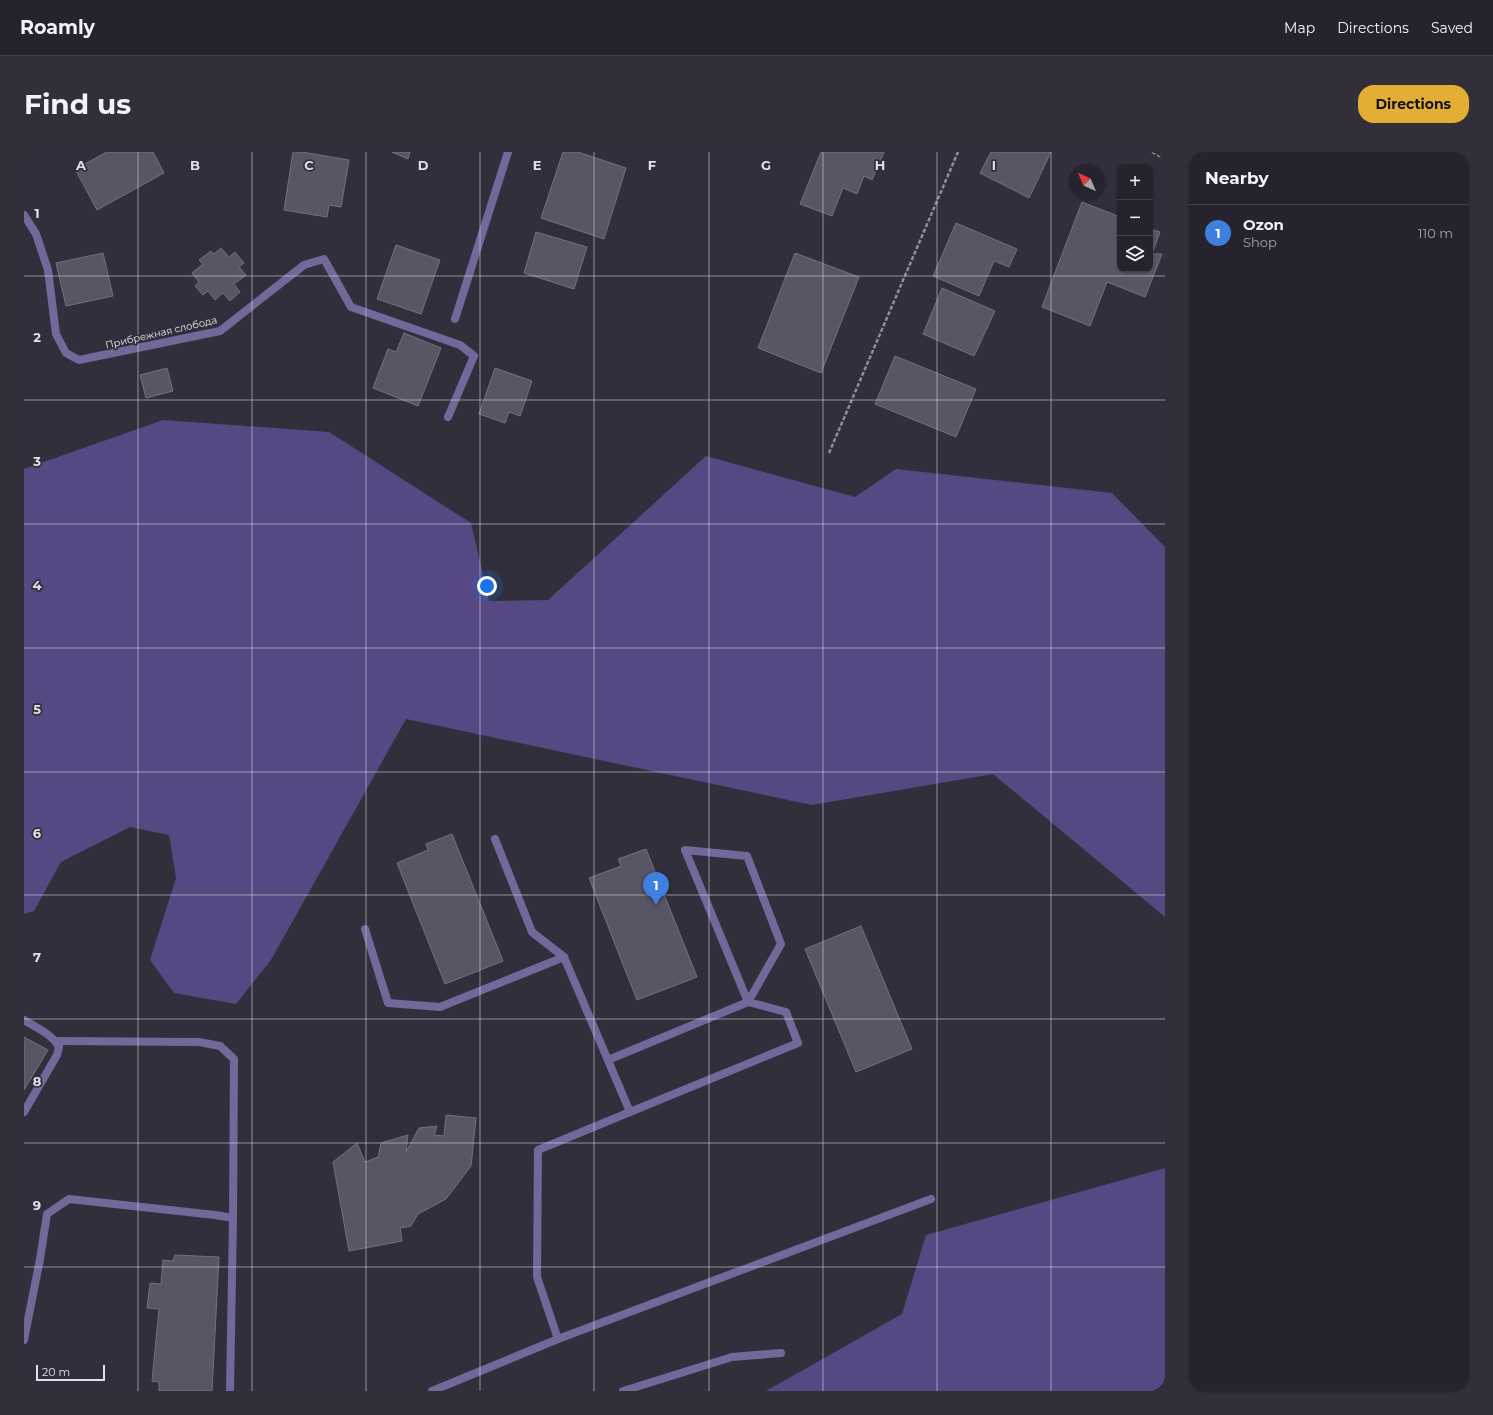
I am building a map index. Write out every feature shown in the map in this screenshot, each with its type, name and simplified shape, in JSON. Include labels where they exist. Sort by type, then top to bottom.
[{"type":"street","points":[[455,319],[508,152]]},
{"type":"street","name":"Прибрежная слобода","points":[[24,215],[36,234],[48,270],[56,334],[66,353],[80,360],[220,331],[304,265],[324,259],[352,307],[460,345],[474,356],[448,418]]},
{"type":"street","points":[[495,839],[532,932],[564,957],[630,1112]]},
{"type":"street","points":[[685,850],[747,856],[781,944],[748,1002],[739,981],[685,850]]},
{"type":"street","points":[[365,929],[388,1003],[440,1007],[564,957]]},
{"type":"street","points":[[558,1339],[537,1277],[538,1150],[798,1043],[786,1012],[748,1002],[608,1060]]},
{"type":"street","points":[[24,1020],[56,1041],[59,1047],[57,1055],[24,1112]]},
{"type":"street","points":[[56,1041],[199,1042],[220,1046],[234,1059],[230,1391]]},
{"type":"street","points":[[24,1340],[47,1214],[69,1199],[233,1218]]},
{"type":"street","points":[[432,1391],[558,1339],[931,1199]]},
{"type":"street","points":[[623,1391],[732,1357],[781,1352]]},
{"type":"path","points":[[829,453],[958,152]]},
{"type":"path","points":[[1152,152],[1165,159]]},
{"type":"shaded area","points":[[163,420],[329,432],[471,523],[489,601],[548,600],[706,456],[855,497],[896,469],[1112,493],[1165,547],[1165,917],[993,774],[812,805],[406,719],[271,960],[236,1004],[174,993],[150,960],[176,878],[169,835],[130,827],[61,862],[34,911],[24,914],[24,469]]},
{"type":"shaded area","points":[[1165,1168],[1165,1391],[766,1391],[902,1314],[926,1235]]},
{"type":"building","points":[[107,152],[153,152],[164,173],[97,210],[75,169]]},
{"type":"building","points":[[293,152],[302,152],[349,160],[341,207],[329,205],[327,217],[284,210]]},
{"type":"building","points":[[392,152],[410,152],[408,159]]},
{"type":"building","points":[[563,152],[578,152],[626,168],[604,239],[541,218]]},
{"type":"building","points":[[821,152],[884,152],[872,180],[864,176],[857,194],[843,188],[832,216],[800,204]]},
{"type":"building","points":[[991,152],[1051,152],[1029,198],[980,173]]},
{"type":"building","points":[[1082,202],[1117,216],[1117,272],[1153,272],[1153,254],[1162,254],[1145,297],[1107,282],[1090,326],[1042,307]]},
{"type":"building","points":[[956,223],[1017,249],[1009,267],[994,261],[979,296],[933,276]]},
{"type":"building","points":[[1153,230],[1160,232],[1153,251]]},
{"type":"building","points":[[536,232],[587,247],[574,289],[524,273]]},
{"type":"building","points":[[396,245],[440,260],[421,314],[377,299]]},
{"type":"building","points":[[221,248],[229,257],[235,252],[244,263],[239,267],[246,275],[234,284],[240,292],[230,301],[223,293],[215,300],[208,291],[203,295],[195,286],[199,282],[192,273],[203,264],[199,260],[211,251],[214,254]]},
{"type":"building","points":[[103,253],[113,296],[66,306],[56,263]]},
{"type":"building","points":[[795,253],[859,277],[821,373],[758,348]]},
{"type":"building","points":[[942,288],[995,311],[974,356],[923,334]]},
{"type":"building","points":[[404,333],[441,348],[418,406],[373,388],[388,349],[396,352]]},
{"type":"building","points":[[895,356],[976,389],[956,437],[875,404]]},
{"type":"building","points":[[167,368],[173,391],[146,398],[140,375]]},
{"type":"building","points":[[495,368],[532,381],[520,416],[509,412],[505,423],[479,414]]},
{"type":"building","points":[[452,834],[503,961],[445,984],[397,863],[428,850],[426,844]]},
{"type":"building","points":[[646,849],[697,977],[637,1000],[589,878],[621,866],[618,859]]},
{"type":"building","points":[[861,926],[912,1049],[856,1072],[805,949]]},
{"type":"building","points":[[24,1037],[48,1050],[24,1090]]},
{"type":"building","points":[[446,1115],[476,1118],[471,1166],[446,1199],[418,1214],[411,1226],[400,1228],[402,1241],[349,1251],[333,1162],[357,1143],[365,1162],[378,1157],[381,1143],[408,1135],[406,1152],[419,1128],[437,1126],[434,1135],[444,1136]]},
{"type":"building","points":[[175,1255],[219,1257],[212,1391],[159,1391],[159,1382],[152,1381],[159,1309],[147,1308],[150,1283],[161,1284],[163,1260],[173,1261]]},
{"type":"place","name":"Ozon","points":[[656,905]]}]
